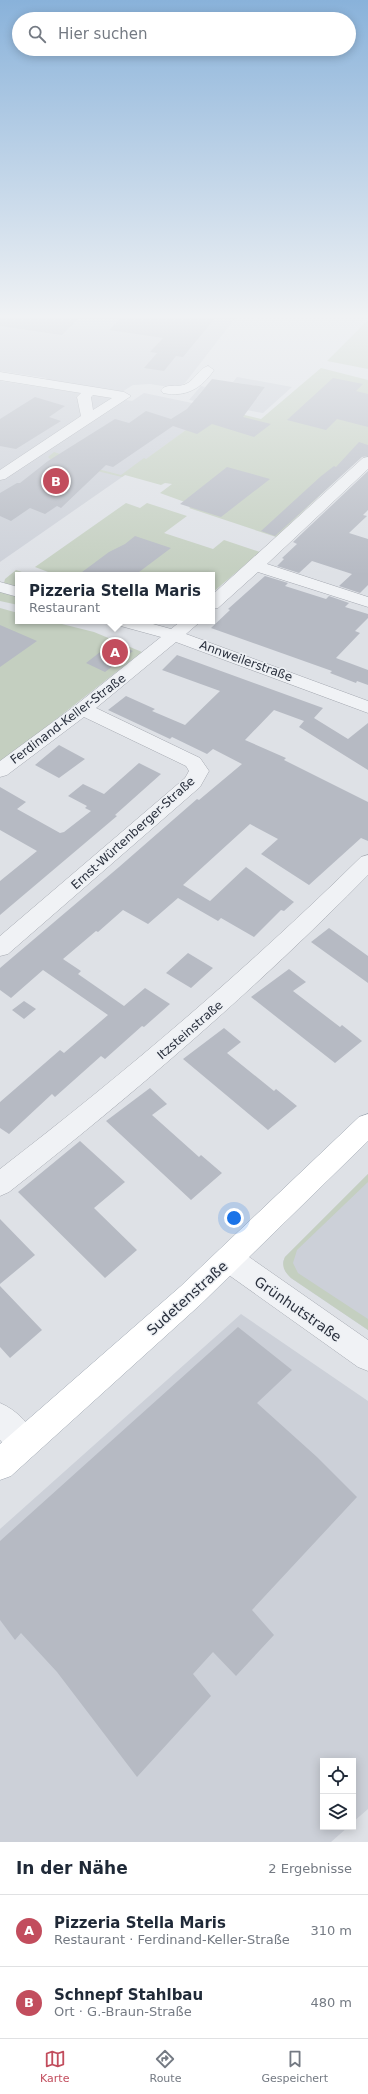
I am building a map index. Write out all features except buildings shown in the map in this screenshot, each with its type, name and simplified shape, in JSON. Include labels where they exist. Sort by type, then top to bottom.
[{"type":"main road","name":"Sudetenstraße","points":[[0,1465],[229,1259],[368,1126]]},
{"type":"street","points":[[85,403],[88,416],[87,420]]},
{"type":"street","points":[[0,476],[113,403]]},
{"type":"street","points":[[215,601],[256,566],[368,461]]},
{"type":"street","points":[[256,566],[368,602]]},
{"type":"street","points":[[0,587],[15,591]]},
{"type":"street","name":"Annweilerstraße","points":[[133,624],[175,636],[368,707]]},
{"type":"street","name":"Ferdinand-Keller-Straße","points":[[0,771],[84,709],[189,624]]},
{"type":"street","name":"Ernst-Würtenberger-Straße","points":[[0,948],[44,912],[193,782],[198,775],[199,771],[193,762],[84,709]]},
{"type":"street","name":"Itzsteinstraße","points":[[0,1184],[85,1119],[190,1031],[256,972],[368,862]]},
{"type":"street","name":"Grünhutstraße","points":[[229,1259],[368,1357]]},
{"type":"street","points":[[0,1418],[24,1443]]},
{"type":"shaded area","points":[[0,403],[192,403],[216,408],[125,475],[0,562]]},
{"type":"shaded area","points":[[206,403],[274,403],[263,413]]},
{"type":"shaded area","points":[[368,1174],[368,1330],[291,1278],[285,1271],[283,1262],[285,1257]]},
{"type":"shaded area","points":[[241,1314],[368,1401],[368,1809],[356,1819],[356,1758],[320,1758],[320,1830],[345,1830],[331,1842],[0,1842],[0,1529]]},
{"type":"green space","points":[[280,403],[368,403],[368,450],[276,537],[189,508],[193,505],[160,493],[172,484],[165,483],[161,485],[125,475],[122,477],[51,460],[48,457],[54,452],[60,454],[55,458],[121,475],[144,458],[146,459],[216,408],[261,419]]},
{"type":"green space","points":[[126,503],[140,508],[147,503],[187,516],[164,533],[213,549],[224,540],[260,552],[215,590],[215,572],[48,572],[35,567]]},
{"type":"green space","points":[[16,570],[22,572],[15,572],[15,588],[4,583],[5,579]]},
{"type":"green space","points":[[0,590],[15,594],[15,604],[0,601]]},
{"type":"green space","points":[[0,608],[15,612],[15,624],[62,624],[94,632],[142,652],[0,763]]},
{"type":"green space","points":[[368,1174],[368,1182],[297,1250],[293,1263],[298,1273],[368,1319],[368,1330],[291,1278],[285,1271],[283,1263],[285,1257]]},
{"type":"place","name":"Schnepf Stahlbau","points":[[56,481]]},
{"type":"place","name":"Pizzeria Stella Maris","points":[[115,652]]}]
